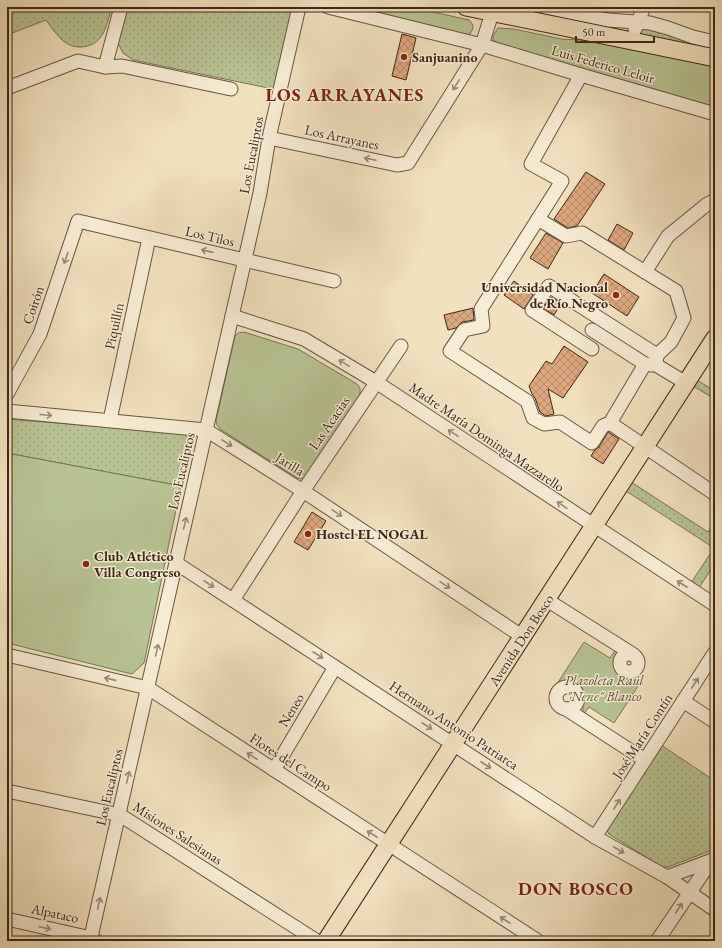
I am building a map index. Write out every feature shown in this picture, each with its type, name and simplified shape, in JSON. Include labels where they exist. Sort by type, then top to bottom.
[{"type":"main road","points":[[466,7],[715,58]]},
{"type":"main road","name":"Avenida Don Bosco","points":[[326,941],[715,338]]},
{"type":"street","points":[[105,67],[121,7]]},
{"type":"street","name":"Los Eucaliptos","points":[[92,940],[260,193],[269,138],[299,7]]},
{"type":"street","name":"Luis Federico Leloir","points":[[328,7],[482,45],[715,114]]},
{"type":"street","points":[[545,7],[608,20],[650,23],[693,37],[715,42]]},
{"type":"street","points":[[630,41],[644,7]]},
{"type":"street","points":[[482,45],[492,13]]},
{"type":"street","name":"Los Arrayanes","points":[[269,138],[397,165],[408,163],[482,45]]},
{"type":"street","points":[[7,88],[78,61],[105,67],[122,66],[231,89]]},
{"type":"street","points":[[538,219],[566,236],[582,233],[676,291],[684,318],[671,342],[653,361],[610,423],[603,426],[592,443],[560,422],[544,424],[533,418],[527,401],[450,351],[464,330],[483,326],[481,309],[562,181],[531,164],[582,75]]},
{"type":"street","points":[[645,272],[668,236],[706,205],[715,200]]},
{"type":"street","name":"Los Tilos","points":[[78,221],[334,281]]},
{"type":"street","name":"Coirón","points":[[7,394],[40,334],[78,221]]},
{"type":"street","name":"Piquillín","points":[[110,420],[149,238]]},
{"type":"street","points":[[600,319],[592,330],[588,346],[532,310],[549,286],[600,319],[653,361],[686,384]]},
{"type":"street","name":"Madre María Dominga Mazzarello","points":[[232,316],[304,339],[376,382],[594,527],[715,605]]},
{"type":"street","points":[[592,330],[653,361]]},
{"type":"street","name":"Las Acacias","points":[[233,600],[303,491],[401,346]]},
{"type":"street","name":"Jarilla","points":[[7,411],[206,430],[303,491],[523,637]]},
{"type":"street","points":[[610,423],[715,494]]},
{"type":"street","name":"Hermano Antonio Patriarca","points":[[176,563],[595,837],[667,877],[715,910]]},
{"type":"street","points":[[547,600],[634,655]]},
{"type":"street","name":"José María Contín","points":[[595,837],[715,652]]},
{"type":"street","name":"Flores del Campo","points":[[7,655],[148,688],[538,941]]},
{"type":"street","name":"Neneo","points":[[274,770],[335,667]]},
{"type":"street","points":[[683,701],[715,722]]},
{"type":"street","points":[[566,709],[645,760]]},
{"type":"street","name":"Misiones Salesianas","points":[[7,791],[120,815],[317,941]]},
{"type":"street","points":[[667,877],[713,860]]},
{"type":"street","points":[[657,941],[713,860]]},
{"type":"street","name":"Alpataco","points":[[7,919],[92,940]]},
{"type":"green space","points":[[7,7],[112,7],[106,28],[99,39],[87,46],[79,47],[70,45],[62,40],[46,20],[7,35]]},
{"type":"green space","points":[[128,7],[299,7],[278,90],[133,60],[123,53],[118,43]]},
{"type":"green space","points":[[336,7],[411,7],[469,20],[473,25],[473,28],[470,34],[464,36]]},
{"type":"green space","points":[[643,27],[715,46],[715,51],[641,36],[639,33]]},
{"type":"green space","points":[[498,28],[514,29],[561,39],[598,41],[715,66],[715,107],[501,45],[493,40],[493,36]]},
{"type":"green space","points":[[244,332],[298,349],[357,384],[360,388],[360,394],[307,477],[302,479],[297,478],[220,429],[217,425],[216,421],[235,336],[238,333]]},
{"type":"green space","points":[[695,379],[715,391],[715,399],[691,385]]},
{"type":"green space","points":[[7,419],[182,433],[186,436],[189,445],[181,486],[7,453]]},
{"type":"green space","name":"Club Atlético Villa Congreso","points":[[7,453],[181,486],[144,663],[132,674],[7,643]]},
{"type":"green space","points":[[628,480],[708,532],[715,521],[715,563],[697,591],[689,586],[714,548],[623,489]]},
{"type":"green space","name":"Plazoleta Raúl \"Nene\" Blanco","points":[[584,642],[610,658],[616,649],[618,665],[621,671],[629,675],[636,672],[644,677],[614,723],[589,707],[583,715],[582,701],[578,690],[570,685],[560,687],[557,684]]},
{"type":"green space","points":[[661,745],[715,781],[715,849],[668,867],[662,867],[609,834],[607,830]]},
{"type":"building","name":"Sanjuanino","points":[[402,34],[416,38],[406,80],[392,76]]},
{"type":"building","points":[[586,172],[605,184],[577,226],[568,228],[554,219]]},
{"type":"building","points":[[617,224],[633,233],[624,250],[608,240]]},
{"type":"building","points":[[546,233],[563,243],[548,269],[530,258]]},
{"type":"building","name":"Universidad Nacional de Río Negro","points":[[604,274],[639,297],[627,316],[592,293]]},
{"type":"building","points":[[514,281],[533,295],[524,309],[504,295]]},
{"type":"building","points":[[551,297],[561,303],[554,315],[543,308]]},
{"type":"building","points":[[473,308],[474,320],[462,322],[456,328],[448,330],[444,315]]},
{"type":"building","points":[[564,346],[588,362],[563,398],[548,389],[554,414],[546,416],[540,412],[529,386],[546,361],[552,364]]},
{"type":"building","points":[[608,432],[619,439],[603,464],[591,456],[599,447]]},
{"type":"building","name":"Hostel EL NOGAL","points":[[312,512],[326,521],[308,550],[294,542]]},
{"type":"place","name":"Sanjuanino","points":[[404,57]]},
{"type":"place","name":"Universidad Nacional de Río Negro","points":[[616,295]]},
{"type":"place","name":"Hostel EL NOGAL","points":[[308,534]]},
{"type":"place","name":"Club Atlético Villa Congreso","points":[[86,564]]},
{"type":"district","name":"LOS ARRAYANES","points":[[345,94]]},
{"type":"district","name":"DON BOSCO","points":[[576,888]]}]
